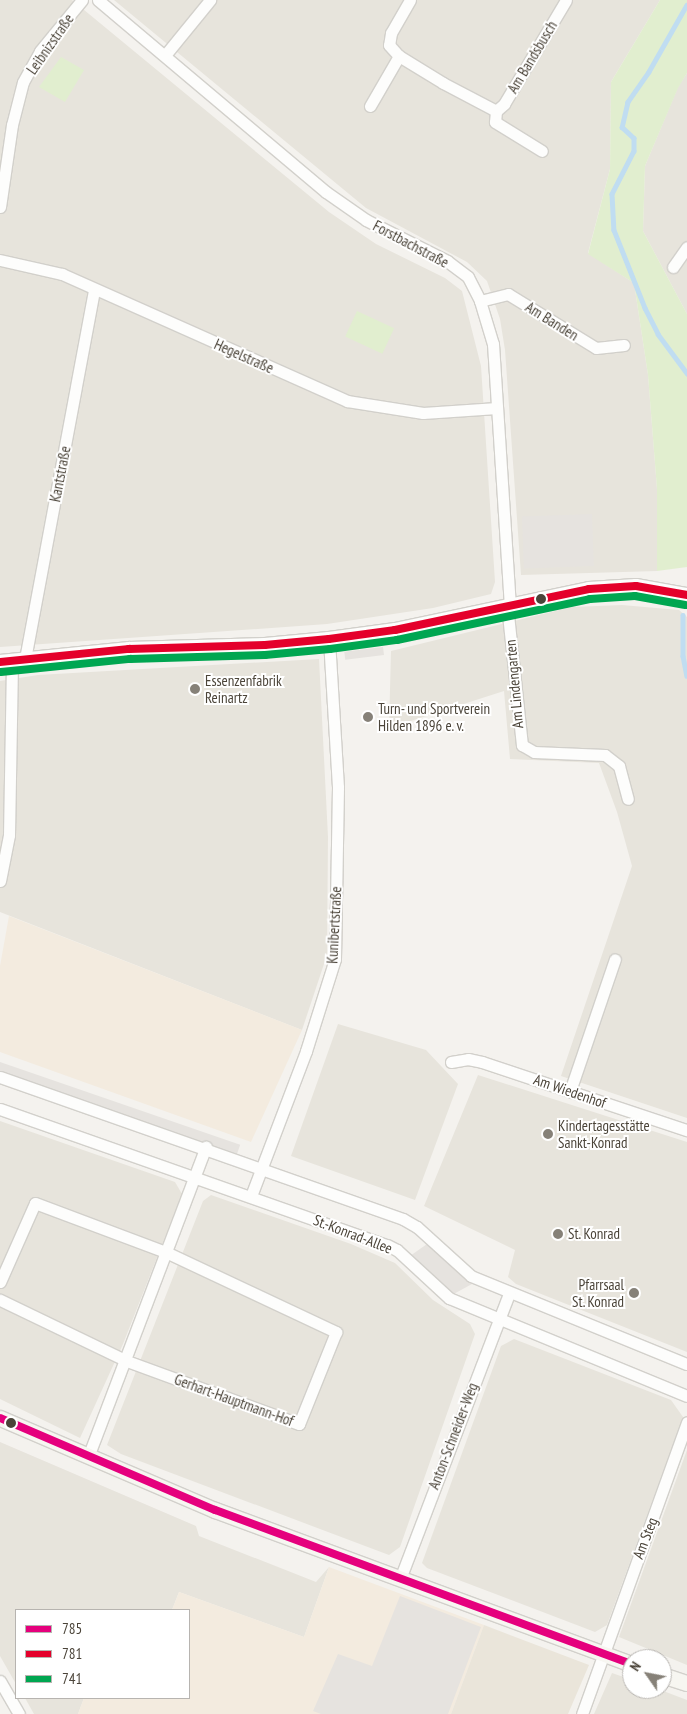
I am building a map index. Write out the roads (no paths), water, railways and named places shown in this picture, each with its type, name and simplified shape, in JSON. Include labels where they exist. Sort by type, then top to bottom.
[{"type":"main road","points":[[0,1418],[215,1510],[622,1660]]},
{"type":"main road","points":[[672,1678],[687,1683]]},
{"type":"street","name":"Leibnizstraße","points":[[0,207],[12,125],[23,82],[40,51],[82,0]]},
{"type":"street","name":"Forstbachstraße","points":[[98,0],[166,54],[326,192],[366,220],[447,261],[468,277],[480,301],[493,344],[509,605]]},
{"type":"street","points":[[166,54],[210,0]]},
{"type":"street","points":[[410,0],[391,32],[389,45],[399,56],[496,111],[495,122],[542,151]]},
{"type":"street","name":"Am Bandsbusch","points":[[496,111],[504,104],[566,0]]},
{"type":"street","points":[[370,106],[399,56]]},
{"type":"street","points":[[673,267],[687,247]]},
{"type":"street","name":"Hegelstraße","points":[[0,260],[62,274],[94,290],[347,401],[423,413],[497,408]]},
{"type":"street","name":"Kantstraße","points":[[0,881],[9,836],[12,660],[94,290]]},
{"type":"street","name":"Am Banden","points":[[480,301],[508,294],[596,348],[624,345]]},
{"type":"street","points":[[12,660],[129,649],[265,645],[329,639],[395,630],[589,589],[636,586],[687,595]]},
{"type":"street","name":"Am Lindengarten","points":[[509,605],[522,745],[534,752],[605,755],[618,766],[628,799]]},
{"type":"street","name":"Kunibertstraße","points":[[251,1196],[264,1168],[335,959],[338,787],[329,639]]},
{"type":"street","points":[[570,1091],[615,959]]},
{"type":"street","name":"Am Wiedenhof","points":[[451,1062],[468,1059],[482,1062],[687,1130]]},
{"type":"street","name":"St.-Konrad-Allee","points":[[0,1077],[206,1147],[410,1222],[471,1276],[687,1364]]},
{"type":"street","name":"St.-Konrad-Allee","points":[[0,1109],[387,1245],[405,1257],[441,1293],[497,1320],[687,1396]]},
{"type":"street","points":[[88,1457],[127,1361],[206,1147]]},
{"type":"street","name":"Gerhart-Hauptmann-Hof","points":[[0,1282],[35,1203],[168,1253],[336,1332],[300,1424],[127,1361],[0,1300]]},
{"type":"street","name":"Anton-Schneider-Weg","points":[[400,1579],[497,1320],[509,1293]]},
{"type":"street","name":"Am Steg","points":[[582,1714],[687,1422]]},
{"type":"street","points":[[0,1681],[20,1714]]},
{"type":"waterway","points":[[687,5],[649,72],[628,102],[622,127],[634,138],[634,151],[612,194],[614,230],[645,308],[658,334],[687,373]]},
{"type":"waterway","points":[[683,615],[683,656],[687,676]]},
{"type":"place","name":"Essenzenfabrik Reinartz","points":[[195,689]]},
{"type":"place","name":"Turn- und Sportverein Hilden 1896 e. v.","points":[[368,717]]},
{"type":"place","name":"Kindertagesstätte Sankt-Konrad","points":[[548,1134]]},
{"type":"place","name":"St. Konrad","points":[[558,1234]]},
{"type":"place","name":"Pfarrsaal St. Konrad","points":[[634,1293]]}]
